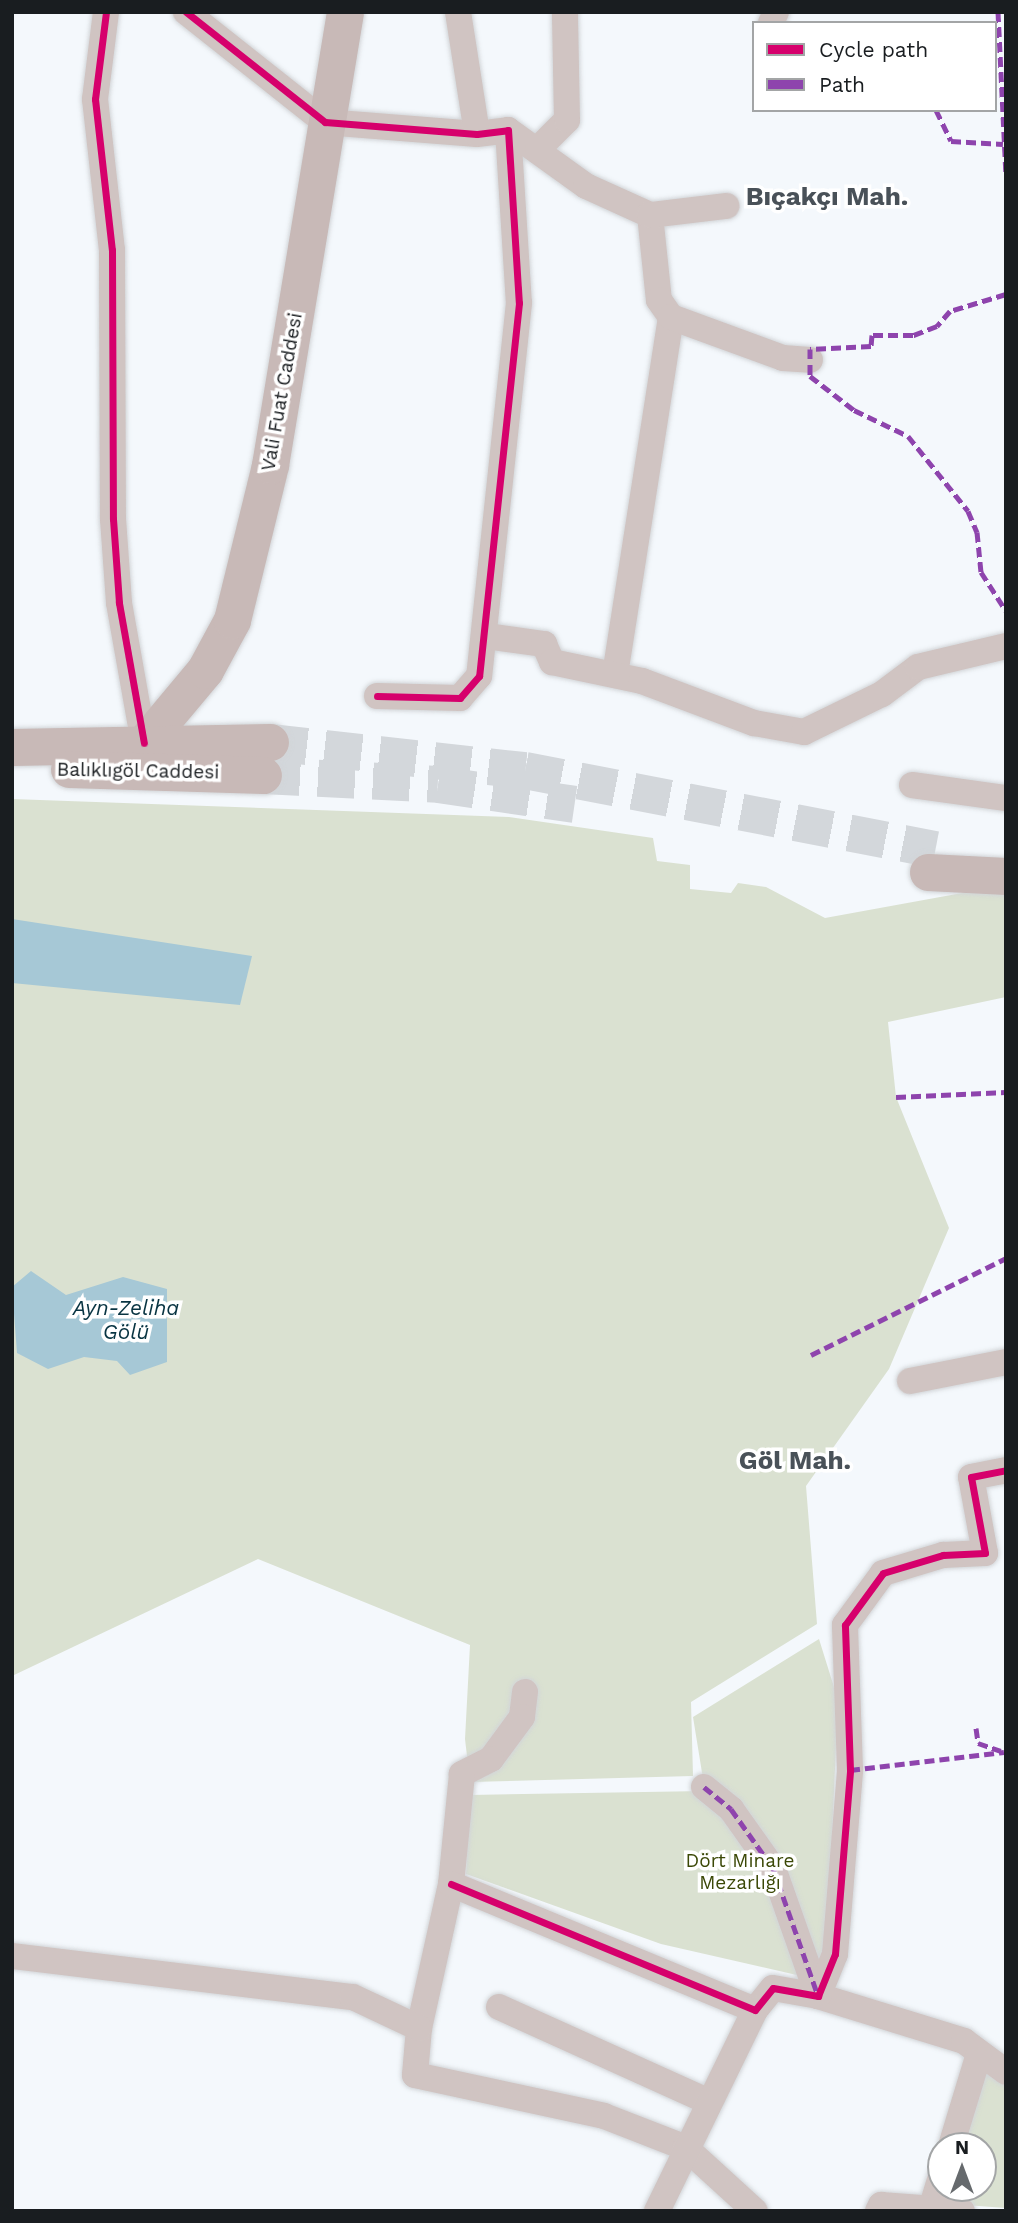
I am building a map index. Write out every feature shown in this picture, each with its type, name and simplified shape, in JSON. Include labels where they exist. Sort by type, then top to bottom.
[{"type":"main road","name":"Vali Fuat Caddesi","points":[[144,743],[205,670],[232,620],[270,465],[345,12]]},
{"type":"main road","name":"Balıklıgöl Caddesi","points":[[12,747],[144,743],[267,758],[12,770]]},
{"type":"main road","points":[[1006,862],[931,860],[1006,876]]},
{"type":"street","points":[[106,12],[95,99],[112,250],[113,519],[119,603],[144,743]]},
{"type":"street","points":[[186,12],[325,122],[477,134],[508,130],[586,186],[650,215],[726,206]]},
{"type":"street","points":[[458,12],[477,134]]},
{"type":"street","points":[[538,149],[567,120],[565,12]]},
{"type":"street","points":[[377,696],[460,698],[479,676],[519,303],[508,130]]},
{"type":"street","points":[[650,215],[659,300],[671,317],[783,358],[810,360]]},
{"type":"street","points":[[615,674],[671,317]]},
{"type":"street","points":[[485,636],[544,644],[552,662],[615,674],[754,723],[804,732],[882,694],[918,667],[1006,646]]},
{"type":"street","points":[[912,785],[1006,798]]},
{"type":"street","points":[[909,1381],[1006,1362]]},
{"type":"street","points":[[818,1996],[835,1954],[850,1770],[845,1625],[883,1573],[943,1555],[985,1553],[971,1477],[1006,1470]]},
{"type":"street","points":[[526,1692],[522,1717],[491,1759],[462,1774],[451,1884],[419,2028],[415,2075],[604,2116],[686,2148],[755,2211]]},
{"type":"street","points":[[704,1787],[731,1809],[773,1868],[818,1996]]},
{"type":"street","points":[[451,1884],[755,2010]]},
{"type":"street","points":[[12,1956],[353,1997],[419,2028]]},
{"type":"street","points":[[657,2211],[707,2101],[755,2010],[773,1987],[818,1996],[964,2041],[1006,2073]]},
{"type":"street","points":[[499,2007],[707,2101]]},
{"type":"street","points":[[955,2132],[979,2054]]},
{"type":"street","points":[[931,2209],[933,2202]]},
{"type":"street","points":[[877,2211],[881,2205],[962,2211]]},
{"type":"green space","points":[[12,799],[509,817],[653,838],[657,861],[690,865],[690,889],[731,893],[738,883],[766,887],[825,918],[1006,885],[1006,997],[888,1022],[896,1097],[949,1228],[889,1369],[806,1486],[817,1624],[691,1702],[693,1776],[470,1782],[465,1739],[470,1645],[258,1559],[12,1676]]},
{"type":"green space","name":"Dört Minare Mezarlığı","points":[[819,1639],[838,1700],[827,1951],[801,1976],[661,1944],[466,1874],[470,1795],[705,1791],[693,1717]]},
{"type":"green space","points":[[978,2066],[1006,2084],[1006,2208],[937,2203],[997,2202],[997,2132],[958,2132]]},
{"type":"water","points":[[12,919],[252,956],[240,1005],[12,983]]},
{"type":"water","name":"Ayn-Zeliha Gölü","points":[[31,1271],[66,1295],[123,1277],[167,1289],[167,1362],[130,1375],[117,1361],[84,1357],[48,1369],[17,1353],[12,1287]]},
{"type":"tunnel","points":[[270,742],[525,770],[935,849]]},
{"type":"tunnel","points":[[263,775],[438,784],[575,804]]},
{"type":"marked path","points":[[998,12],[1006,173]]},
{"type":"marked path","points":[[937,112],[951,141],[1003,144]]},
{"type":"marked path","points":[[1006,294],[950,311],[937,326],[913,335],[872,335],[871,346],[810,349],[810,376],[854,410],[908,436],[968,511],[977,532],[981,572],[1006,611]]},
{"type":"marked path","points":[[896,1097],[1006,1092]]},
{"type":"marked path","points":[[811,1355],[1006,1258]]},
{"type":"marked path","points":[[976,1728],[978,1743],[1001,1751]]},
{"type":"marked path","points":[[850,1770],[1004,1752]]},
{"type":"marked path","points":[[704,1787],[731,1809],[773,1868],[818,1996]]},
{"type":"cycle path","points":[[106,12],[95,99],[112,250],[113,519],[119,603],[144,743]]},
{"type":"cycle path","points":[[186,12],[325,122],[477,134],[508,130],[519,303],[479,676],[460,698],[377,696]]},
{"type":"cycle path","points":[[451,1884],[755,2010],[773,1988],[818,1996],[835,1954],[850,1770],[845,1625],[883,1573],[943,1555],[985,1553],[971,1477],[1006,1470]]},
{"type":"district","name":"Bıçakçı Mah.","points":[[827,197]]},
{"type":"district","name":"Göl Mah.","points":[[795,1461]]}]
